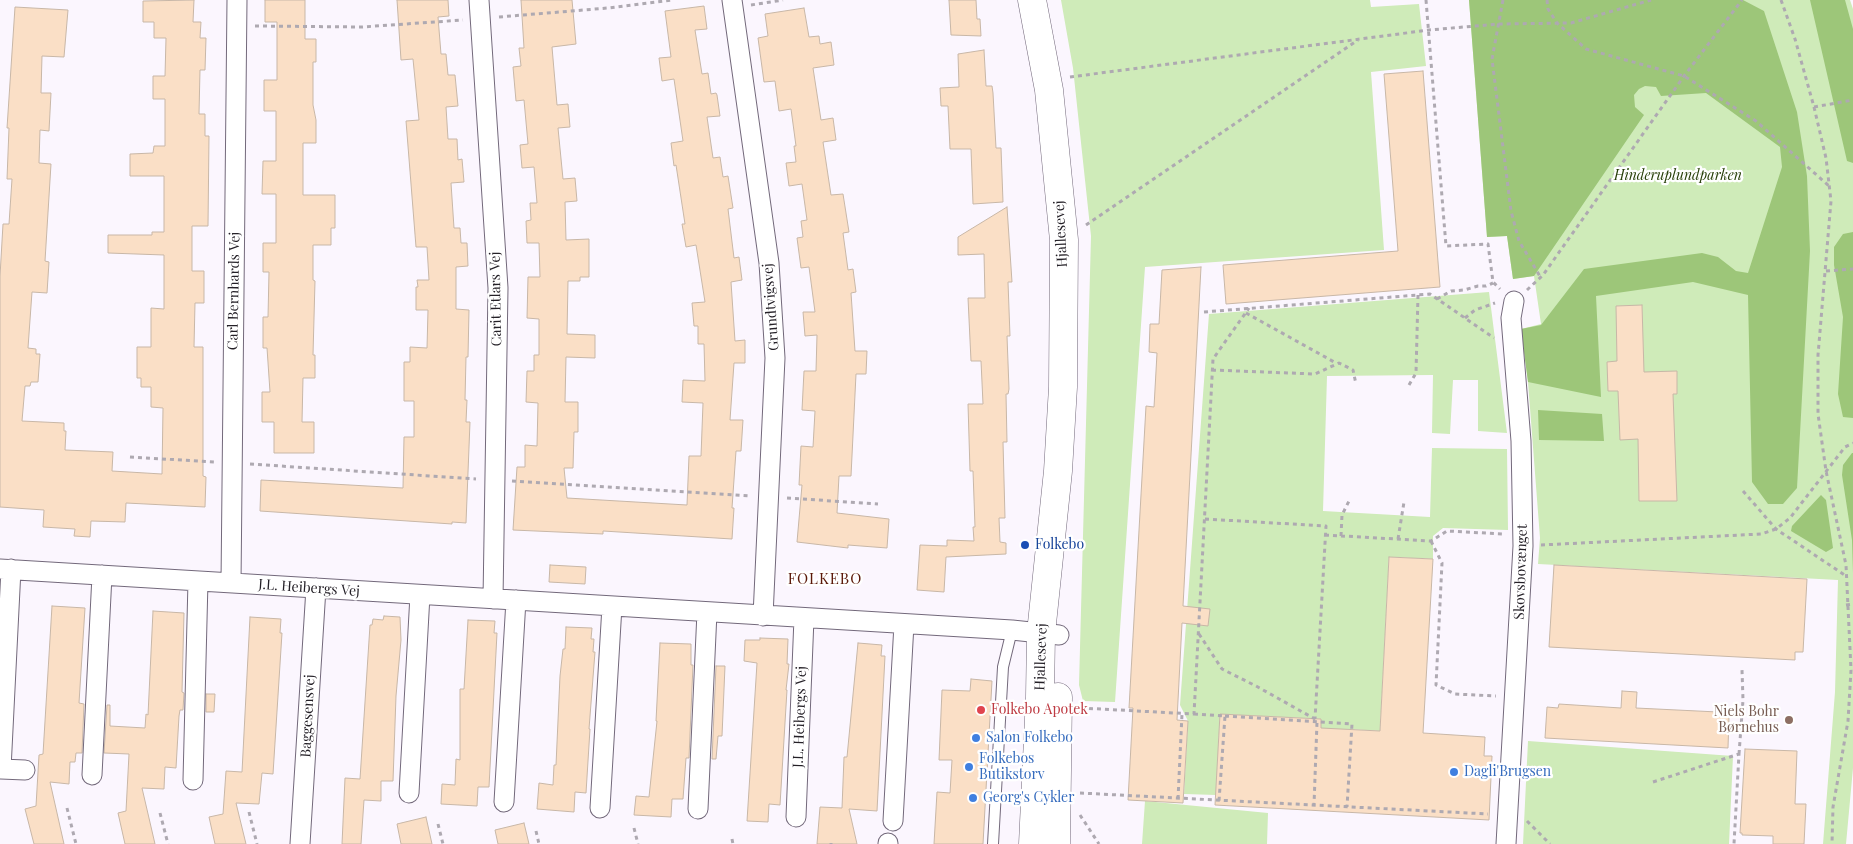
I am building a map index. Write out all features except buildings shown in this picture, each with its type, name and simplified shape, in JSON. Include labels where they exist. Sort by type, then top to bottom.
[{"type":"main road","name":"Hjallesevej","points":[[1032,0],[1047,80],[1064,240],[1063,387],[1050,634],[1040,697],[1033,844]]},
{"type":"main road","name":"Hjallesevej","points":[[1050,634],[1058,707],[1056,844]]},
{"type":"street","name":"Carl Bernhards Vej","points":[[231,583],[236,0]]},
{"type":"street","name":"Grundtvigsvej","points":[[732,4],[769,263],[775,358],[763,616]]},
{"type":"street","name":"Carit Etlars Vej","points":[[480,9],[498,288],[493,599]]},
{"type":"street","name":"Skovsbovænget","points":[[1506,844],[1499,814],[1515,697],[1523,540],[1521,441],[1510,318],[1514,301]]},
{"type":"street","name":"J.L. Heibergs Vej","points":[[25,770],[0,769],[6,569],[1012,630],[1050,634]]},
{"type":"street","points":[[92,775],[102,575]]},
{"type":"street","points":[[193,780],[198,581]]},
{"type":"street","name":"Baggesensvej","points":[[300,844],[316,588]]},
{"type":"street","points":[[409,793],[420,594]]},
{"type":"street","points":[[504,802],[516,600]]},
{"type":"street","points":[[600,808],[612,606]]},
{"type":"street","points":[[698,809],[707,612]]},
{"type":"street","name":"J.L. Heibergs Vej","points":[[796,817],[804,618]]},
{"type":"street","points":[[893,821],[904,624]]},
{"type":"lane","points":[[993,844],[1003,667],[1012,630]]},
{"type":"path","points":[[236,25],[362,27],[480,9],[608,8],[672,0]]},
{"type":"path","points":[[732,4],[783,0]]},
{"type":"path","points":[[1426,0],[1446,246],[1488,244],[1493,282],[1514,301]]},
{"type":"path","points":[[1503,0],[1492,59],[1511,211],[1519,241],[1541,278]]},
{"type":"path","points":[[1547,0],[1548,9],[1557,23],[1586,49],[1684,76],[1756,121],[1829,187]]},
{"type":"path","points":[[1047,80],[1429,30],[1498,24],[1571,23],[1651,0]]},
{"type":"path","points":[[1465,318],[1473,311],[1488,304],[1514,301],[1541,278],[1684,76],[1742,0]]},
{"type":"path","points":[[1781,0],[1795,39],[1814,107],[1826,158],[1831,201],[1818,355],[1818,414],[1826,471],[1846,565],[1846,605],[1852,670],[1848,721],[1833,807],[1832,844]]},
{"type":"path","points":[[1064,240],[1359,39]]},
{"type":"path","points":[[1814,107],[1853,100]]},
{"type":"path","points":[[1826,271],[1853,268]]},
{"type":"path","points":[[1437,299],[1451,291],[1486,286],[1493,282]]},
{"type":"path","points":[[1204,312],[1430,294],[1513,351]]},
{"type":"path","points":[[1408,385],[1416,373],[1418,295]]},
{"type":"path","points":[[1194,714],[1213,359],[1249,308]]},
{"type":"path","points":[[1246,313],[1336,363],[1342,363],[1353,370],[1356,384]]},
{"type":"path","points":[[1212,370],[1316,374],[1336,363]]},
{"type":"path","points":[[1325,535],[1430,541],[1447,531],[1523,540],[1761,534],[1776,529],[1790,518],[1845,447],[1853,443]]},
{"type":"path","points":[[1743,491],[1776,529],[1846,576]]},
{"type":"path","points":[[1341,536],[1342,514],[1349,501]]},
{"type":"path","points":[[1398,539],[1404,502]]},
{"type":"path","points":[[1204,519],[1326,526],[1316,720],[1314,805]]},
{"type":"path","points":[[1430,541],[1442,562],[1436,686],[1455,694],[1515,697]]},
{"type":"path","points":[[1846,605],[1853,604]]},
{"type":"path","points":[[1199,633],[1222,669],[1316,720]]},
{"type":"path","points":[[1734,844],[1743,700],[1742,670]]},
{"type":"path","points":[[1058,707],[1316,720],[1352,724],[1347,807]]},
{"type":"path","points":[[1178,799],[1182,714]]},
{"type":"path","points":[[1219,801],[1225,716]]},
{"type":"path","points":[[1652,782],[1739,754]]},
{"type":"path","points":[[1074,793],[1522,816],[1550,844]]},
{"type":"path","points":[[67,808],[76,844]]},
{"type":"path","points":[[249,812],[257,844]]},
{"type":"path","points":[[160,813],[168,844]]},
{"type":"path","points":[[1080,814],[1099,844]]},
{"type":"path","points":[[438,824],[443,844]]},
{"type":"path","points":[[634,828],[638,844]]},
{"type":"path","points":[[536,832],[539,844]]},
{"type":"path","points":[[732,839],[733,844]]},
{"type":"green space","points":[[1061,0],[1370,0],[1371,7],[1419,4],[1426,66],[1371,72],[1384,250],[1145,267],[1115,702],[1083,701],[1079,685],[1091,236],[1073,68]]},
{"type":"green space","name":"Hinderuplundparken","points":[[1469,0],[1850,0],[1853,9],[1853,768],[1846,844],[1823,844],[1835,692],[1838,580],[1538,564],[1540,538],[1528,382],[1521,329],[1541,324],[1534,276],[1513,279],[1507,236],[1487,237]]},
{"type":"green space","points":[[1469,0],[1743,0],[1764,11],[1797,112],[1807,176],[1810,251],[1797,488],[1783,504],[1768,504],[1752,482],[1748,295],[1693,282],[1596,296],[1601,397],[1528,382],[1521,329],[1541,325],[1584,269],[1702,253],[1718,257],[1736,271],[1748,273],[1782,167],[1780,147],[1706,93],[1661,96],[1656,87],[1645,86],[1634,95],[1635,107],[1644,115],[1534,276],[1513,279],[1507,236],[1487,237]]},
{"type":"green space","points":[[1810,0],[1845,0],[1853,29],[1853,163],[1847,161]]},
{"type":"green space","points":[[1853,232],[1853,418],[1843,417],[1838,394],[1843,317],[1834,265],[1834,247],[1843,234]]},
{"type":"green space","points":[[1489,292],[1507,433],[1478,431],[1478,380],[1453,380],[1450,434],[1432,433],[1433,375],[1327,376],[1323,511],[1430,517],[1432,448],[1507,449],[1508,530],[1443,528],[1433,536],[1433,559],[1389,557],[1380,731],[1348,729],[1316,801],[1321,719],[1220,714],[1216,795],[1184,794],[1188,721],[1180,705],[1209,314]]},
{"type":"green space","points":[[1538,410],[1602,414],[1604,441],[1539,440]]},
{"type":"green space","points":[[1852,453],[1853,573],[1852,540],[1842,475],[1843,465]]},
{"type":"green space","points":[[1821,495],[1826,500],[1833,548],[1826,552],[1791,531],[1792,526]]},
{"type":"green space","points":[[1528,741],[1733,756],[1729,844],[1523,844]]},
{"type":"green space","points":[[1145,801],[1268,813],[1267,844],[1142,844]]},
{"type":"place","name":"Folkebo","points":[[1025,545]]},
{"type":"place","name":"Folkebo Apotek","points":[[981,710]]},
{"type":"place","name":"Niels Bohr Børnehus","points":[[1789,720]]},
{"type":"place","name":"Salon Folkebo","points":[[976,738]]},
{"type":"place","name":"Folkebos Butikstorv","points":[[969,767]]},
{"type":"place","name":"Dagli'Brugsen","points":[[1454,772]]},
{"type":"place","name":"Georg's Cykler","points":[[973,798]]},
{"type":"district","name":"FOLKEBO","points":[[825,579]]}]
